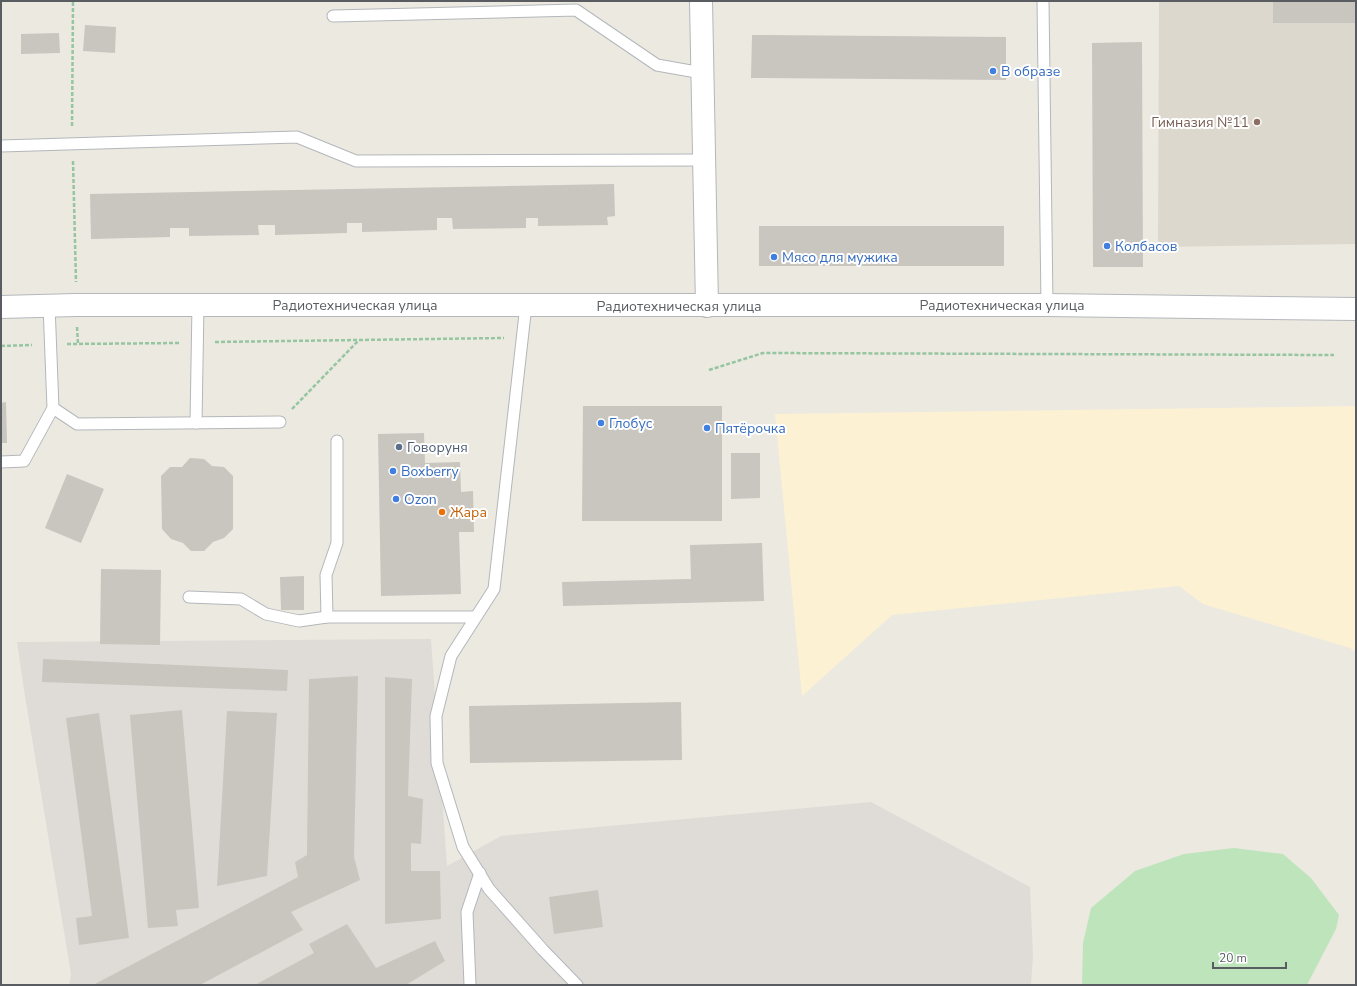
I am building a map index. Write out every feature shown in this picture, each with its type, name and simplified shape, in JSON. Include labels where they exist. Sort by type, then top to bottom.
[{"type":"street","points":[[701,1],[707,306]]},
{"type":"street","name":"Радиотехническая улица","points":[[1,307],[50,305],[1047,305],[1356,308]]},
{"type":"lane","points":[[1043,1],[1047,305]]},
{"type":"lane","points":[[334,16],[576,10],[657,65],[702,73]]},
{"type":"lane","points":[[1,146],[297,136],[356,161],[704,160]]},
{"type":"lane","points":[[1,462],[24,461],[53,408],[50,305]]},
{"type":"lane","points":[[196,423],[198,305]]},
{"type":"lane","points":[[526,306],[494,589],[451,656],[436,716],[438,763],[463,847],[489,888],[576,985]]},
{"type":"lane","points":[[53,408],[77,424],[280,422]]},
{"type":"lane","points":[[327,618],[326,575],[337,543],[337,441]]},
{"type":"lane","points":[[189,597],[240,599],[266,614],[299,621],[327,618],[475,617]]},
{"type":"lane","points":[[470,985],[467,912],[480,873]]},
{"type":"path","points":[[77,320],[78,344]]},
{"type":"path","points":[[1,346],[522,337]]},
{"type":"path","points":[[280,422],[359,341]]},
{"type":"path","points":[[709,370],[763,353],[1334,355]]},
{"type":"shaded area","name":"Гимназия №11","points":[[1159,1],[1356,1],[1356,244],[1158,247]]},
{"type":"shaded area","points":[[1356,406],[1356,652],[1350,648],[1203,604],[1179,586],[892,615],[802,696],[775,414]]},
{"type":"shaded area","points":[[431,639],[447,866],[501,836],[871,802],[1030,887],[1033,956],[1031,985],[69,985],[71,974],[17,642]]},
{"type":"green space","points":[[1234,848],[1283,854],[1311,878],[1339,915],[1336,929],[1307,985],[1082,985],[1083,943],[1091,908],[1135,871],[1184,854]]},
{"type":"building","points":[[1273,1],[1356,1],[1356,23],[1273,23]]},
{"type":"building","points":[[85,25],[116,27],[115,53],[83,51]]},
{"type":"building","points":[[59,33],[60,53],[21,54],[21,34]]},
{"type":"building","points":[[752,35],[1006,37],[1006,80],[751,78]]},
{"type":"building","points":[[1142,42],[1143,267],[1093,267],[1092,43]]},
{"type":"building","points":[[614,184],[615,216],[607,217],[608,225],[538,226],[538,218],[526,218],[526,228],[453,229],[452,218],[437,218],[437,230],[362,232],[362,223],[347,223],[347,233],[275,235],[275,225],[258,225],[259,235],[189,236],[189,228],[170,228],[170,237],[91,239],[90,194]]},
{"type":"building","points":[[759,226],[1004,226],[1004,266],[759,266]]},
{"type":"building","points":[[6,402],[7,443],[1,443],[1,403]]},
{"type":"building","points":[[583,406],[722,406],[722,521],[582,521]]},
{"type":"building","points":[[424,433],[425,463],[460,462],[461,492],[473,491],[474,532],[459,532],[461,594],[381,596],[378,434]]},
{"type":"building","points":[[731,453],[760,453],[760,498],[731,499]]},
{"type":"building","points":[[190,458],[204,459],[212,466],[224,467],[233,476],[233,529],[224,538],[213,542],[204,551],[191,551],[183,543],[171,539],[162,529],[161,476],[170,467],[182,467]]},
{"type":"building","points":[[67,474],[104,489],[81,543],[45,528]]},
{"type":"building","points":[[762,543],[764,601],[563,606],[562,582],[691,579],[690,545]]},
{"type":"building","points":[[101,569],[161,570],[160,645],[100,644]]},
{"type":"building","points":[[304,576],[304,610],[281,610],[280,577]]},
{"type":"building","points":[[43,659],[288,670],[287,691],[42,682]]},
{"type":"building","points":[[358,676],[354,857],[360,880],[291,912],[303,930],[200,985],[93,985],[298,877],[295,862],[307,855],[309,679]]},
{"type":"building","points":[[385,677],[412,679],[408,796],[423,799],[421,844],[411,843],[411,871],[440,871],[441,919],[385,924]]},
{"type":"building","points":[[681,702],[682,760],[470,763],[469,706]]},
{"type":"building","points":[[182,710],[199,908],[176,910],[178,926],[148,928],[130,715]]},
{"type":"building","points":[[227,711],[277,713],[267,876],[217,886]]},
{"type":"building","points":[[99,713],[129,938],[79,945],[76,918],[92,916],[66,718]]},
{"type":"building","points":[[598,890],[603,927],[554,934],[549,897]]},
{"type":"building","points":[[347,924],[376,968],[435,941],[445,961],[406,985],[255,985],[314,953],[309,944]]},
{"type":"place","name":"В образе","points":[[993,71]]},
{"type":"place","name":"Гимназия №11","points":[[1257,122]]},
{"type":"place","name":"Колбасов","points":[[1107,246]]},
{"type":"place","name":"Мясо для мужика","points":[[774,257]]},
{"type":"place","name":"Глобус","points":[[601,423]]},
{"type":"place","name":"Пятёрочка","points":[[707,428]]},
{"type":"place","name":"Говоруня","points":[[399,447]]},
{"type":"place","name":"Boxberry","points":[[393,471]]},
{"type":"place","name":"Ozon","points":[[396,499]]},
{"type":"place","name":"Жара","points":[[442,512]]}]
